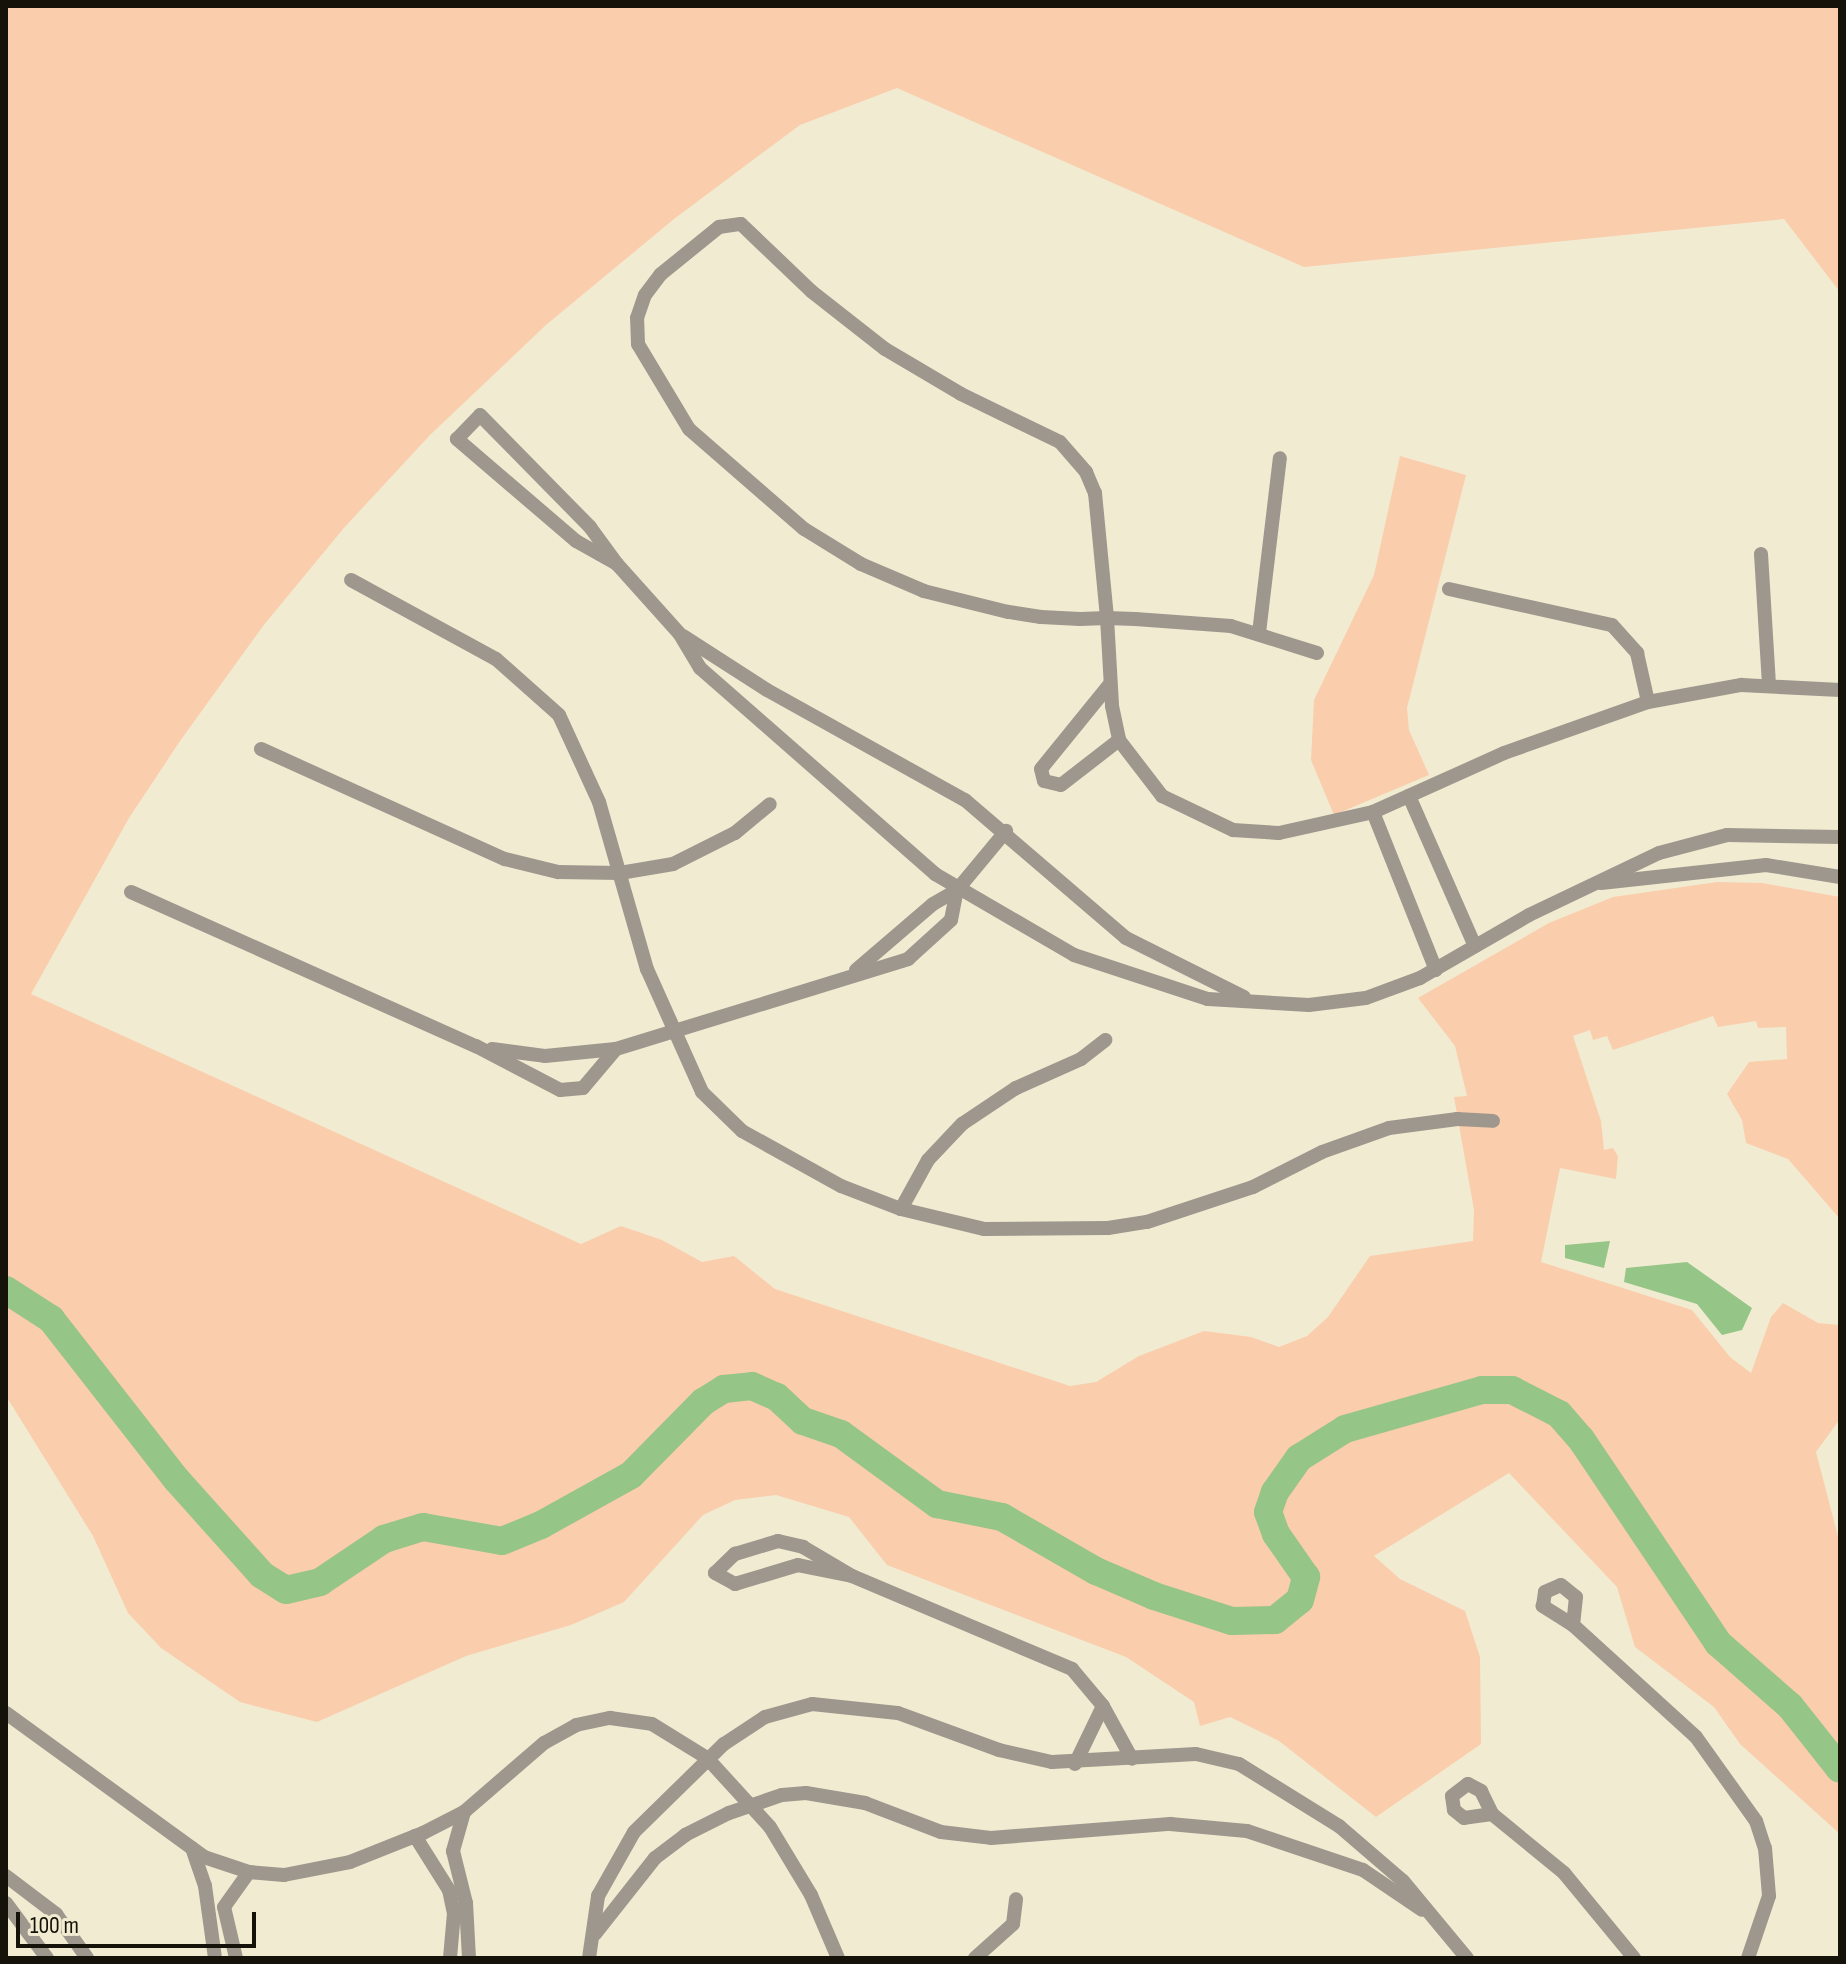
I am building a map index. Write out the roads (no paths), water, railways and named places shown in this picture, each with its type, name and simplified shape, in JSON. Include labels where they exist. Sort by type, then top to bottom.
[{"type":"street","points":[[1317,653],[1259,633],[1107,618],[1041,617],[965,603],[890,577],[804,529],[711,451],[669,403],[638,344],[637,318],[652,284],[719,227],[741,224],[811,291],[885,349],[961,394],[1060,442],[1086,472],[1095,493],[1107,618],[1110,684],[1119,740],[1162,796],[1233,830],[1279,833],[1373,812],[1504,753],[1648,702],[1769,684],[1840,690]]},
{"type":"street","points":[[617,564],[576,541],[457,439],[480,415],[590,527],[617,564],[679,633],[700,668],[957,890],[1026,931],[1116,972],[1208,999],[1337,1003],[1393,990],[1601,883],[1629,864],[1727,835],[1840,837]]},
{"type":"street","points":[[1259,633],[1280,458]]},
{"type":"street","points":[[1761,554],[1769,684]]},
{"type":"street","points":[[351,580],[496,659],[544,697],[581,755],[620,873],[635,937],[702,1092],[742,1131],[841,1186],[901,1209],[984,1229],[1108,1228],[1147,1222],[1253,1187],[1322,1152],[1389,1128],[1457,1119],[1493,1121]]},
{"type":"street","points":[[1449,589],[1612,625],[1637,653],[1648,702]]},
{"type":"street","points":[[679,633],[767,690],[956,794],[1006,831],[1126,938],[1248,999]]},
{"type":"street","points":[[1110,684],[1041,769],[1042,777],[1050,785],[1061,785],[1119,740]]},
{"type":"street","points":[[261,749],[505,859],[558,872],[620,873],[695,857],[735,833],[770,804]]},
{"type":"street","points":[[1409,796],[1475,946]]},
{"type":"street","points":[[1373,812],[1436,970]]},
{"type":"street","points":[[856,971],[933,904],[957,890],[1006,831]]},
{"type":"street","points":[[1601,883],[1766,865],[1840,877]]},
{"type":"street","points":[[476,1046],[545,1056],[616,1049],[754,1010],[856,971],[889,965],[923,948],[951,920],[957,890]]},
{"type":"street","points":[[131,892],[476,1046],[570,1092],[590,1082],[616,1049]]},
{"type":"street","points":[[901,1209],[928,1160],[962,1124],[1016,1088],[1081,1059],[1105,1040]]},
{"type":"street","points":[[852,1576],[798,1565],[735,1584],[715,1573],[735,1554],[778,1541],[803,1547],[852,1576],[1072,1669],[1084,1678],[1103,1706],[1132,1759]]},
{"type":"street","points":[[1573,1625],[1696,1737],[1756,1821],[1768,1861],[1769,1896],[1748,1958]]},
{"type":"street","points":[[589,1958],[598,1896],[620,1851],[707,1758],[765,1717],[812,1704],[840,1704],[898,1713],[999,1750],[1075,1764],[1196,1754],[1262,1774],[1339,1826],[1403,1881],[1467,1958]]},
{"type":"street","points":[[1075,1764],[1103,1706]]},
{"type":"street","points":[[6,1713],[191,1844],[204,1857],[249,1872],[302,1874],[415,1836],[464,1812],[513,1775],[544,1743],[592,1721],[652,1724],[707,1758],[753,1806],[797,1870],[838,1958]]},
{"type":"street","points":[[594,1936],[670,1846],[706,1824],[782,1795],[835,1796],[918,1826],[991,1838],[1130,1825],[1213,1824],[1285,1840],[1363,1870],[1436,1919]]},
{"type":"street","points":[[464,1812],[453,1851],[466,1903],[469,1958]]},
{"type":"street","points":[[1492,1814],[1564,1873],[1634,1958]]},
{"type":"street","points":[[415,1836],[449,1890],[454,1913],[450,1958]]},
{"type":"street","points":[[191,1844],[205,1886],[215,1958]]},
{"type":"street","points":[[236,1958],[224,1907],[249,1872]]},
{"type":"street","points":[[6,1876],[56,1914],[87,1958]]},
{"type":"street","points":[[975,1958],[1013,1924],[1016,1899]]},
{"type":"street","points":[[6,1903],[47,1958]]},
{"type":"waterway","points":[[6,1290],[51,1319],[177,1480],[262,1575],[286,1590],[320,1582],[384,1539],[423,1527],[502,1541],[541,1525],[631,1475],[703,1402],[724,1389],[752,1386],[777,1397],[803,1421],[841,1434],[937,1504],[1002,1517],[1096,1571],[1154,1596],[1232,1621],[1275,1620],[1300,1600],[1306,1577],[1276,1534],[1268,1512],[1275,1492],[1299,1458],[1345,1429],[1482,1390],[1512,1390],[1559,1414],[1581,1439],[1718,1643],[1790,1706],[1840,1769]]}]
